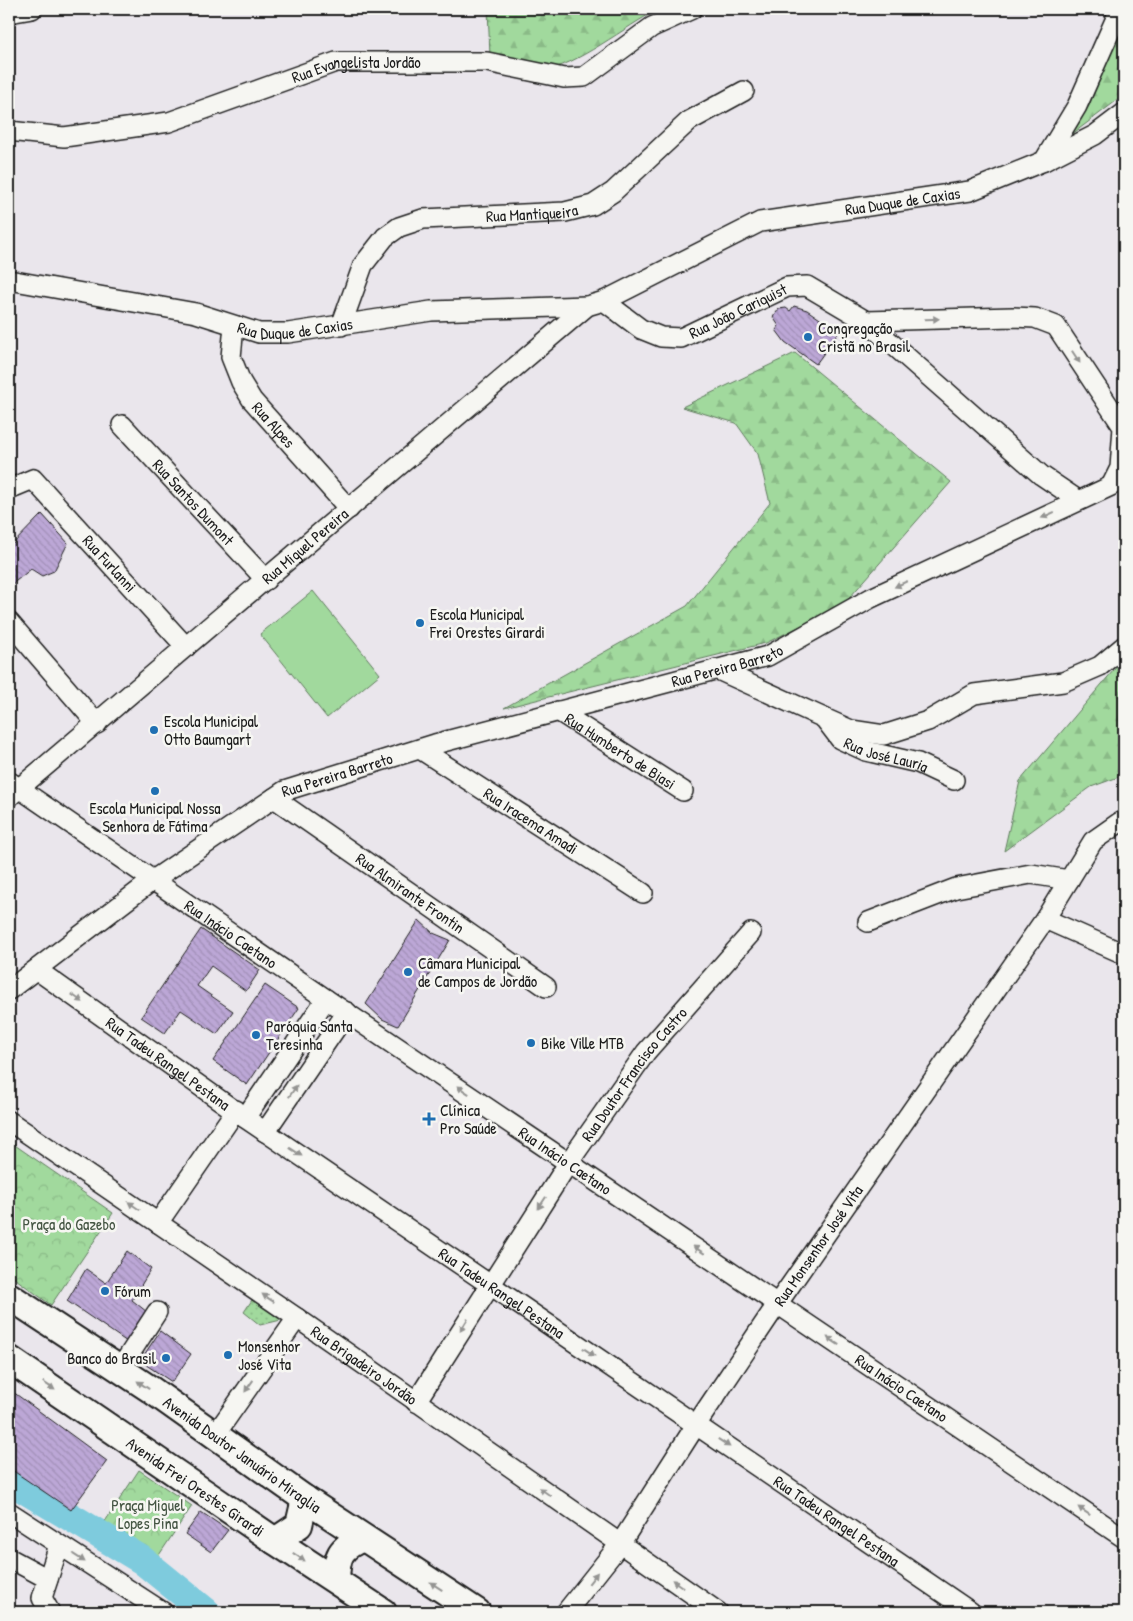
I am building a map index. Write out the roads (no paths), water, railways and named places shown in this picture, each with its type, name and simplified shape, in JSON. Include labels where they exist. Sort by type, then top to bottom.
[{"type":"main road","name":"Avenida Doutor Januário Miraglia","points":[[9,1296],[120,1369],[305,1499],[477,1612]]},
{"type":"main road","name":"Avenida Frei Orestes Girardi","points":[[9,1359],[275,1541],[383,1612]]},
{"type":"main road","points":[[275,1541],[299,1525],[305,1499]]},
{"type":"main road","points":[[336,1580],[340,1553],[350,1543],[363,1538]]},
{"type":"street","points":[[9,13],[32,9]]},
{"type":"street","name":"Rua Evangelista Jordão","points":[[9,131],[64,137],[169,122],[336,62],[487,62],[564,78],[584,76],[652,27],[692,9]]},
{"type":"street","points":[[1044,161],[1077,106],[1120,9]]},
{"type":"street","name":"Rua Mantiqueira","points":[[341,326],[363,265],[385,237],[399,227],[422,219],[565,212],[593,205],[613,192],[689,120],[744,91]]},
{"type":"street","name":"Rua Duque de Caxias","points":[[9,280],[196,313],[259,333],[278,333],[341,326],[431,311],[595,304],[760,222],[970,191],[1044,161],[1094,135],[1124,113]]},
{"type":"street","name":"Rua João Cariquist","points":[[595,304],[661,337],[681,338],[787,287],[807,286],[866,321],[1041,475],[1078,500]]},
{"type":"street","name":"Rua Miguel Pereira","points":[[12,789],[97,724],[349,509],[595,304]]},
{"type":"street","name":"Rua Pereira Barreto","points":[[9,990],[38,970],[153,880],[284,792],[420,749],[768,656],[871,598],[1078,500],[1112,486],[1120,468],[1124,422],[1056,326],[1036,318],[866,321]]},
{"type":"street","name":"Rua Alpes","points":[[234,326],[231,357],[241,382],[252,400],[349,509]]},
{"type":"street","name":"Rua Santos Dumont","points":[[122,425],[266,580]]},
{"type":"street","name":"Rua Furlanni","points":[[9,489],[33,479],[186,647]]},
{"type":"street","points":[[9,622],[97,724]]},
{"type":"street","points":[[824,718],[851,730],[884,735],[928,721],[974,694],[1063,682],[1100,666],[1124,646]]},
{"type":"street","name":"Rua José Lauria","points":[[716,669],[824,718],[840,739],[866,751],[918,763],[954,780]]},
{"type":"street","name":"Rua Humberto de Biasi","points":[[558,711],[683,791]]},
{"type":"street","name":"Rua Iracema Amadi","points":[[420,749],[643,893]]},
{"type":"street","name":"Rua Inácio Caetano","points":[[12,789],[153,880],[1124,1538]]},
{"type":"street","name":"Rua Almirante Frontin","points":[[274,798],[546,987]]},
{"type":"street","name":"Rua Monsenhor José Vita","points":[[566,1612],[620,1544],[696,1425],[778,1304],[1045,919],[1093,841],[1120,822]]},
{"type":"street","points":[[868,922],[956,888],[1031,874],[1069,880]]},
{"type":"street","points":[[1045,919],[1124,954]]},
{"type":"street","name":"Rua Doutor Francisco Castro","points":[[416,1402],[569,1162],[646,1052],[751,933]]},
{"type":"street","name":"Rua Tadeu Rangel Pestana","points":[[38,970],[265,1132],[970,1612]]},
{"type":"street","points":[[158,1223],[326,999]]},
{"type":"street","points":[[265,1132],[347,1012]]},
{"type":"street","name":"Rua Brigadeiro Jordão","points":[[9,1121],[297,1318],[718,1612]]},
{"type":"street","points":[[120,1369],[157,1312]]},
{"type":"street","points":[[215,1435],[297,1318]]},
{"type":"street","points":[[9,1512],[163,1612]]},
{"type":"street","points":[[50,1612],[42,1598],[59,1545]]},
{"type":"street","points":[[9,1558],[48,1579]]},
{"type":"waterway","points":[[9,1480],[142,1560],[206,1612]]},
{"type":"place","name":"Congregação Cristã no Brasil","points":[[808,337]]},
{"type":"place","name":"Escola Municipal Frei Orestes Girardi","points":[[420,623]]},
{"type":"place","name":"Escola Municipal Otto Baumgart","points":[[154,730]]},
{"type":"place","name":"Escola Municipal Nossa Senhora de Fátima","points":[[155,791]]},
{"type":"place","name":"Câmara Municipal de Campos de Jordão","points":[[408,972]]},
{"type":"place","name":"Paróquia Santa Teresinha","points":[[256,1035]]},
{"type":"place","name":"Bike Ville MTB","points":[[531,1043]]},
{"type":"place","name":"Clínica Pro Saúde","points":[[429,1119]]},
{"type":"place","name":"Fórum","points":[[105,1291]]},
{"type":"place","name":"Monsenhor José Vita","points":[[228,1355]]},
{"type":"place","name":"Banco do Brasil","points":[[166,1358]]},
{"type":"park label","name":"Praça do Gazebo","points":[[69,1224]]},
{"type":"park label","name":"Praça Miguel Lopes Pina","points":[[148,1514]]}]
